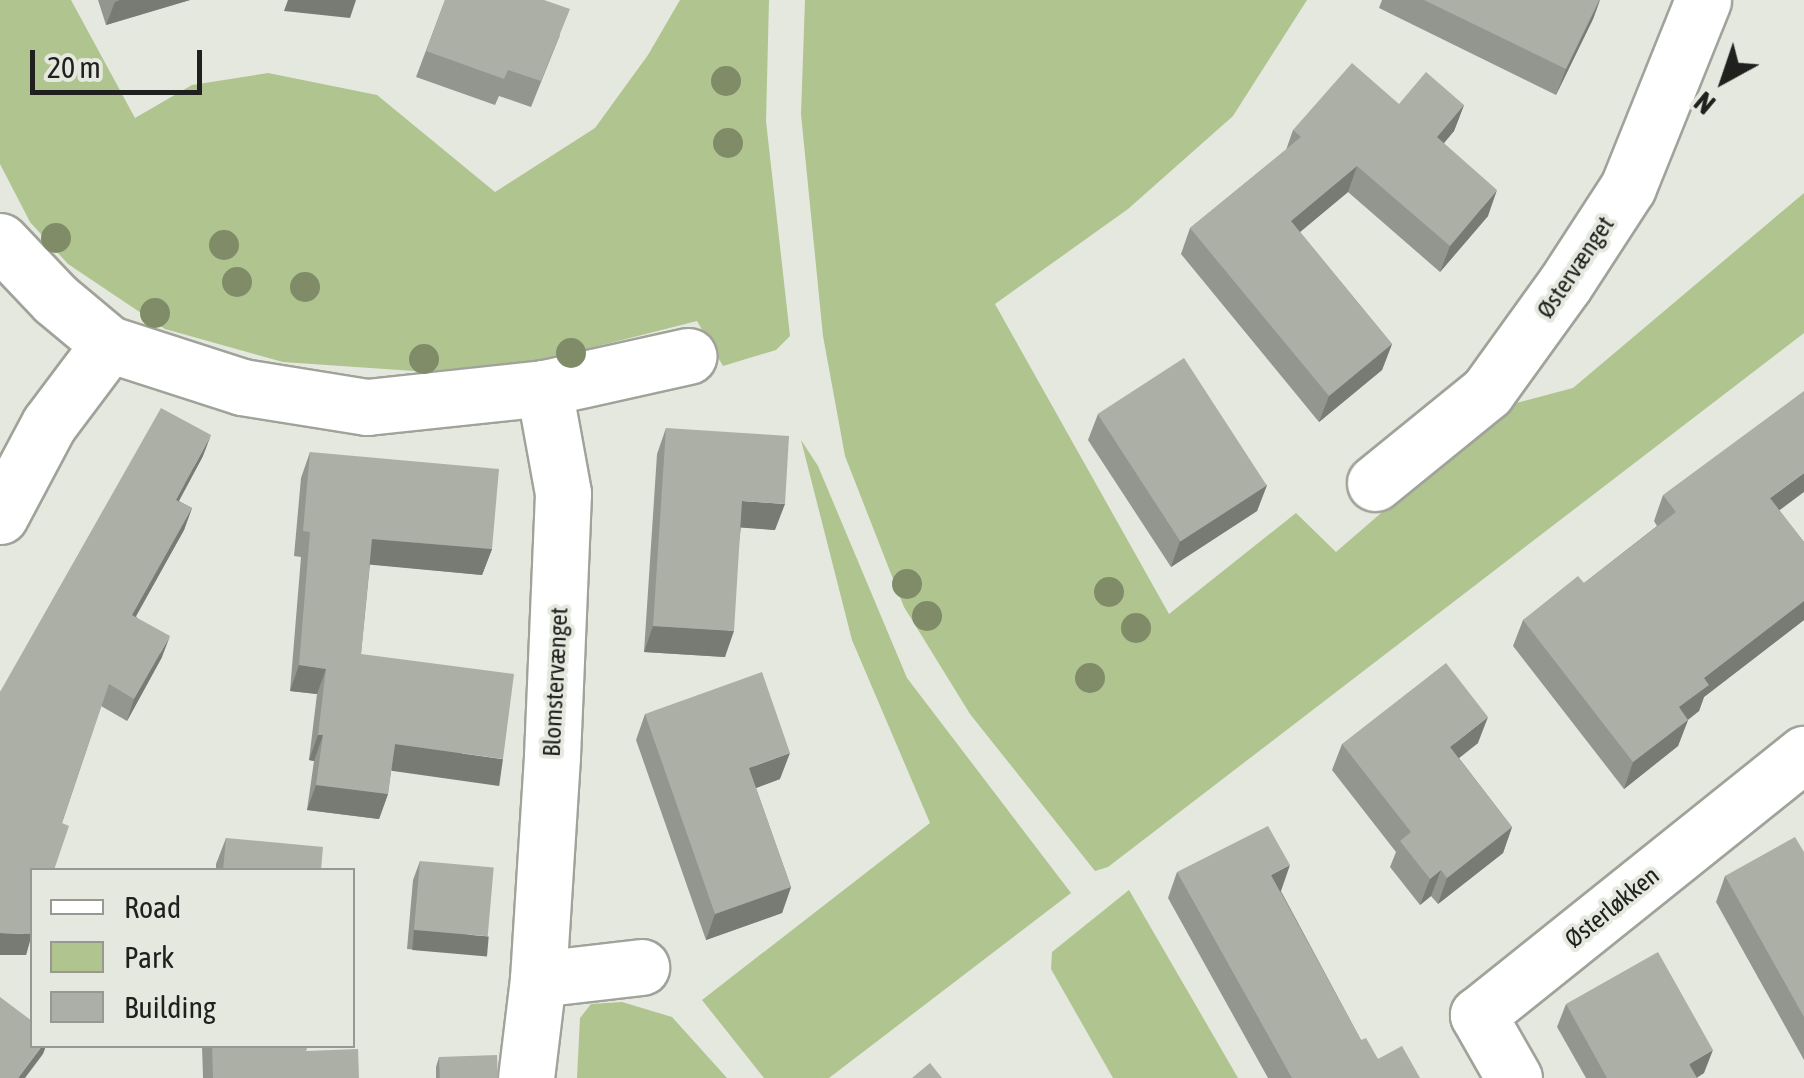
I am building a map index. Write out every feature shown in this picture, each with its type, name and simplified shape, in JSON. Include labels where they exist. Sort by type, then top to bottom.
[{"type":"street","name":"Østervænget","points":[[1375,483],[1487,392],[1565,284],[1628,188],[1702,0]]},
{"type":"street","points":[[0,241],[54,299],[109,344],[242,387],[367,407],[544,388],[688,356]]},
{"type":"street","points":[[0,516],[49,424],[109,344]]},
{"type":"street","name":"Blomstervænget","points":[[526,1078],[538,979],[564,493],[544,388]]},
{"type":"street","name":"Østerløkken","points":[[1514,1078],[1478,1015],[1804,754]]},
{"type":"street","points":[[538,979],[641,967]]},
{"type":"green space","points":[[0,0],[71,0],[135,118],[192,85],[268,73],[377,95],[495,192],[595,128],[648,55],[680,0],[769,0],[766,121],[790,336],[776,350],[723,366],[697,321],[535,362],[458,374],[283,362],[165,329],[68,264],[30,222],[0,164]]},
{"type":"green space","points":[[805,0],[1307,0],[1233,116],[1128,209],[995,304],[1169,614],[1296,513],[1336,552],[1505,406],[1573,388],[1804,193],[1804,333],[1108,867],[1095,871],[970,714],[904,607],[845,456],[823,336],[801,114]]},
{"type":"green space","points":[[801,440],[818,466],[907,678],[1071,893],[829,1078],[764,1078],[702,1000],[930,823],[852,640]]},
{"type":"green space","points":[[1129,890],[1238,1078],[1113,1078],[1051,969],[1052,952]]},
{"type":"green space","points":[[622,1002],[672,1017],[727,1078],[577,1078],[580,1018],[591,1004]]},
{"type":"building","points":[[445,0],[544,0],[570,9],[541,81],[508,70],[504,79],[426,51]]},
{"type":"building","points":[[1424,0],[1599,0],[1566,69]]},
{"type":"building","points":[[1352,63],[1399,104],[1426,72],[1464,105],[1437,137],[1497,190],[1450,246],[1357,166],[1291,221],[1392,344],[1329,396],[1190,228],[1301,137],[1293,130]]},
{"type":"building","points":[[1184,358],[1267,485],[1180,542],[1098,414]]},
{"type":"building","points":[[1804,391],[1804,473],[1770,498],[1804,542],[1804,601],[1704,678],[1709,685],[1679,707],[1688,720],[1633,762],[1523,620],[1578,576],[1584,583],[1676,512],[1663,495]]},
{"type":"building","points":[[161,408],[211,435],[176,500],[192,508],[132,615],[170,636],[134,699],[109,684],[62,823],[69,826],[55,868],[30,868],[30,934],[0,933],[0,692]]},
{"type":"building","points":[[666,428],[789,436],[785,504],[742,501],[734,631],[653,626]]},
{"type":"building","points":[[310,452],[499,469],[492,549],[372,539],[361,654],[514,674],[503,759],[395,744],[388,794],[316,785],[326,669],[299,665],[310,532],[303,531]]},
{"type":"building","points":[[1446,663],[1488,717],[1450,747],[1512,827],[1447,878],[1441,870],[1430,879],[1400,841],[1411,832],[1342,744]]},
{"type":"building","points":[[762,672],[790,753],[749,768],[791,887],[715,914],[645,714]]},
{"type":"building","points":[[1268,826],[1290,865],[1271,875],[1361,1040],[1366,1038],[1378,1059],[1402,1046],[1420,1078],[1292,1078],[1177,872]]},
{"type":"building","points":[[1795,837],[1804,852],[1804,1017],[1725,876]]},
{"type":"building","points":[[226,838],[323,847],[321,868],[223,868]]},
{"type":"building","points":[[420,861],[494,867],[488,936],[414,930]]},
{"type":"building","points":[[1658,952],[1713,1050],[1689,1064],[1697,1078],[1607,1078],[1566,1004]]},
{"type":"building","points":[[0,997],[30,1020],[30,1048],[40,1048],[18,1078],[0,1078]]},
{"type":"building","points":[[212,1048],[358,1049],[359,1078],[213,1078]]},
{"type":"building","points":[[497,1055],[498,1078],[440,1078],[439,1057]]},
{"type":"building","points":[[930,1063],[942,1078],[912,1078]]}]
